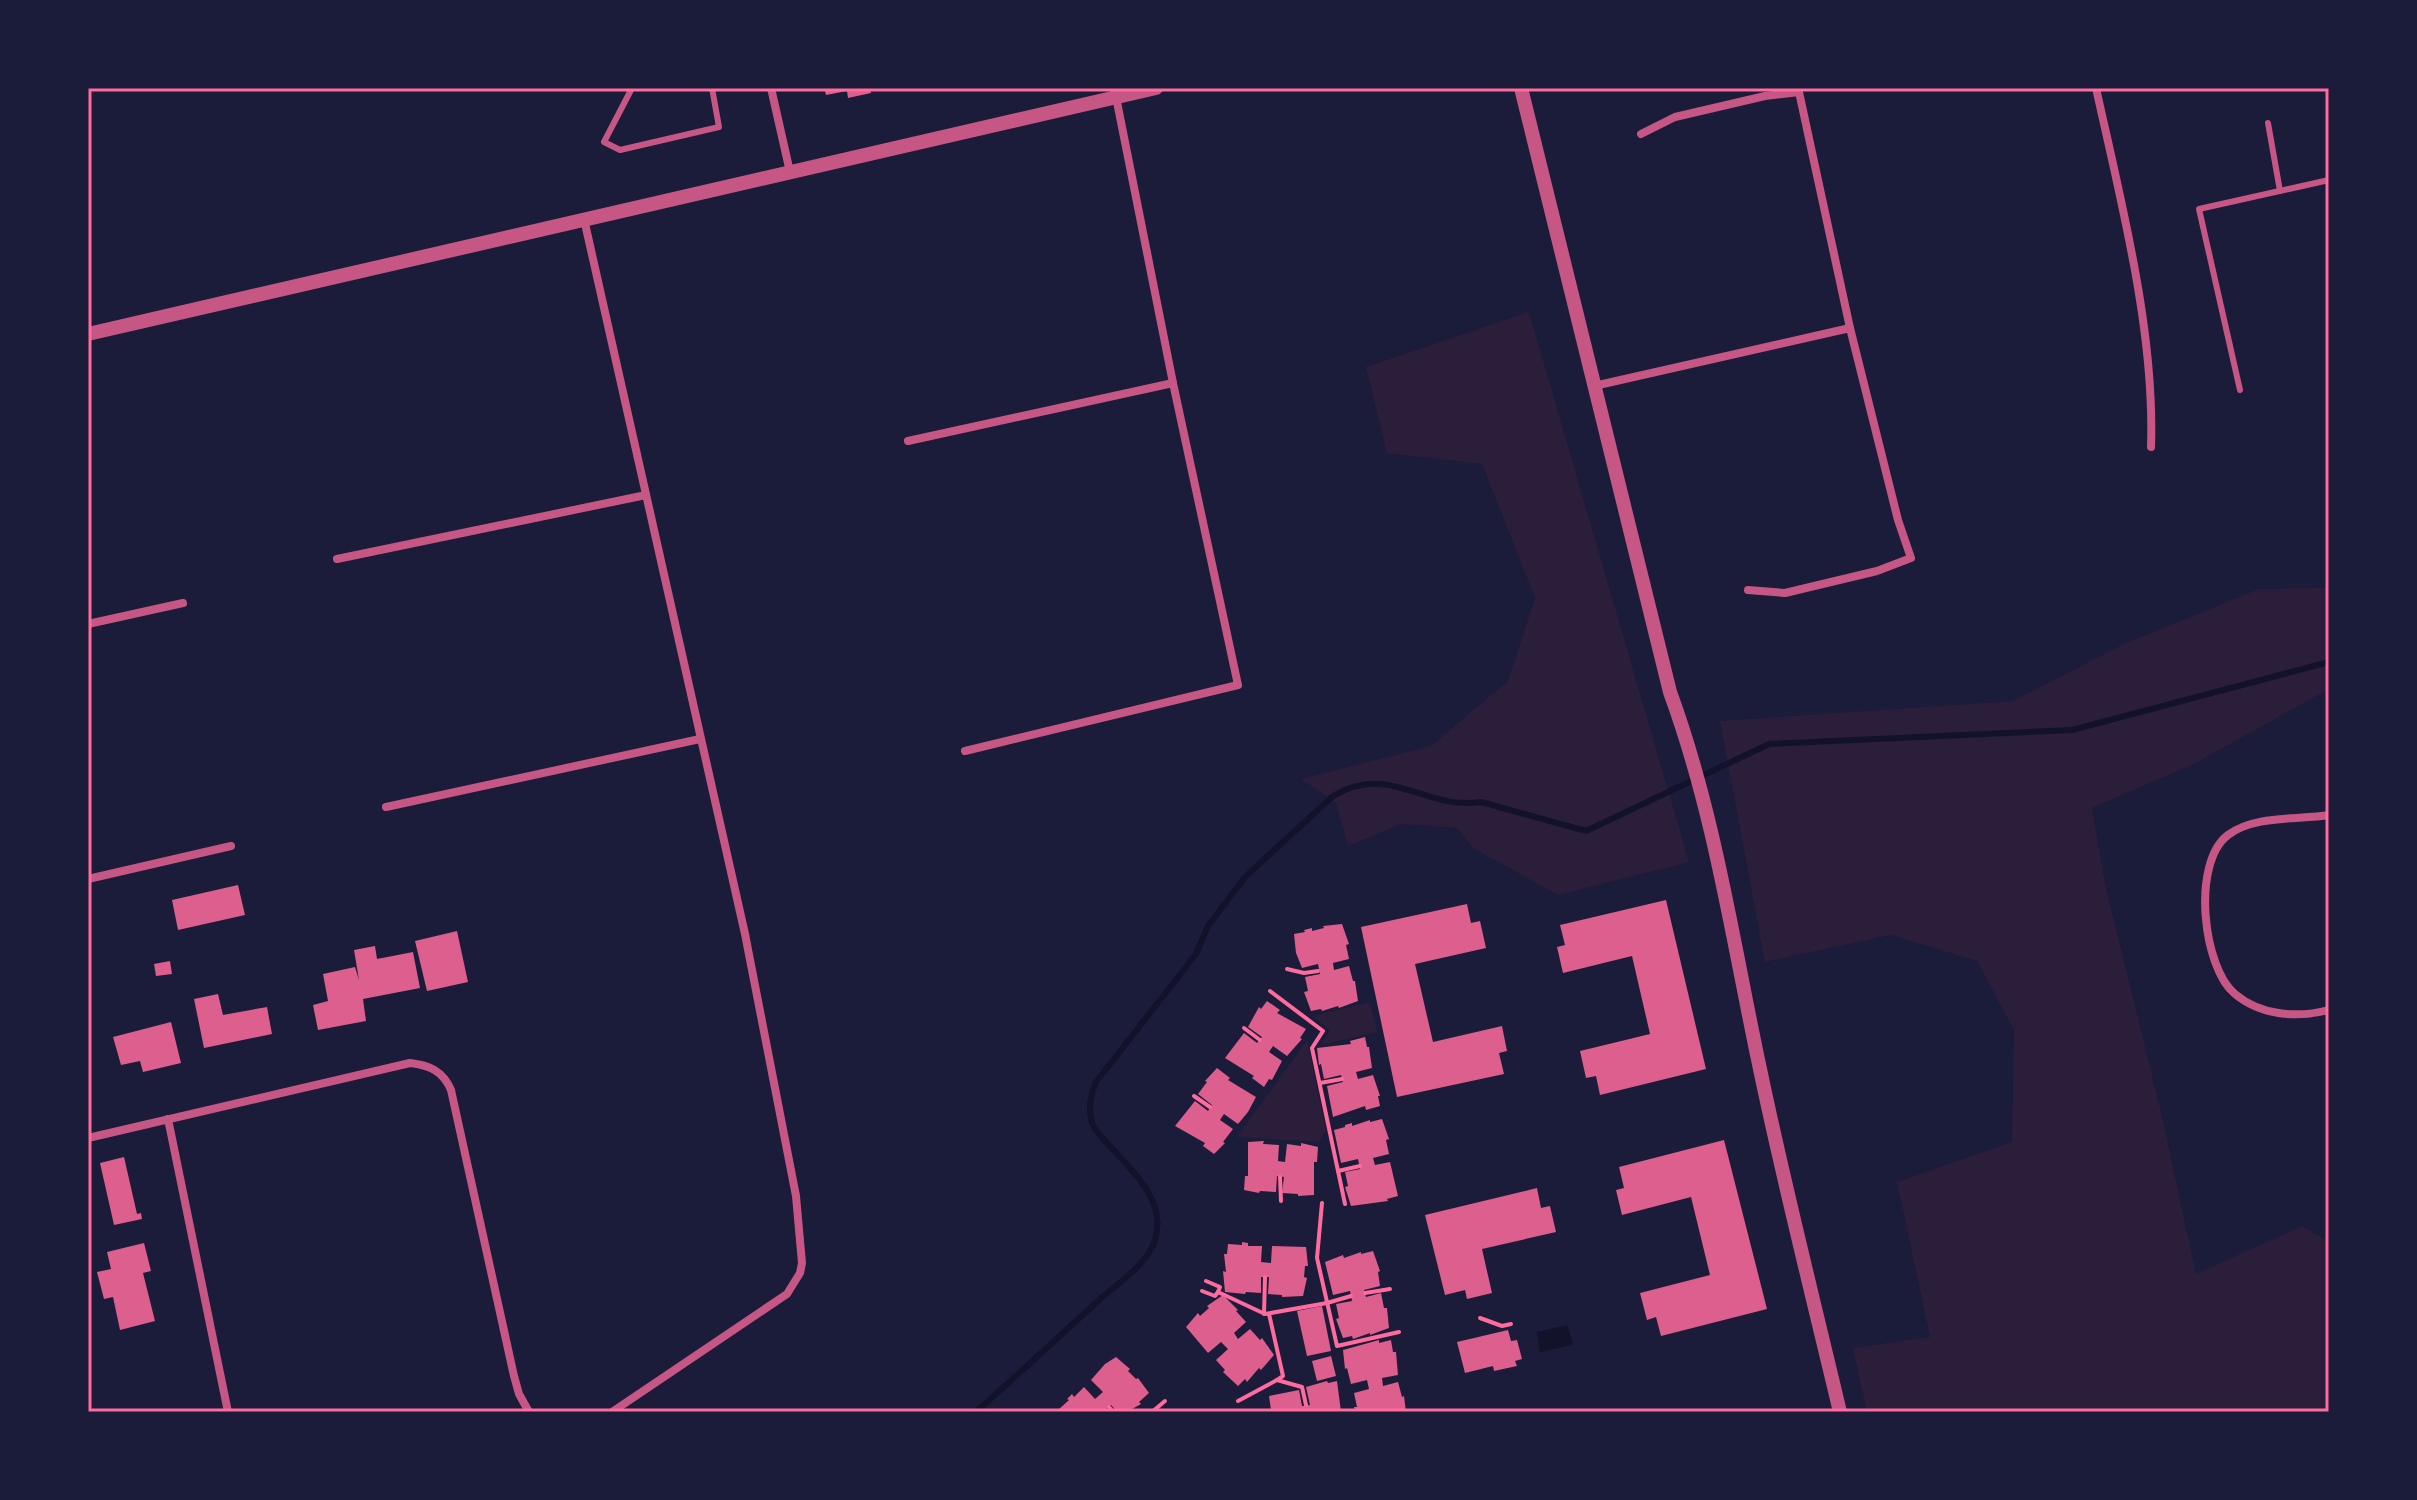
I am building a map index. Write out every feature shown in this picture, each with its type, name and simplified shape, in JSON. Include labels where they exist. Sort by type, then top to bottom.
[{"type":"street","points":[[771,88],[790,172]]},
{"type":"street","points":[[88,334],[1156,88]]},
{"type":"street","points":[[1521,88],[1670,692],[1685,732],[1714,833],[1760,1072],[1840,1412]]},
{"type":"street","points":[[2096,88],[2133,260],[2150,388],[2151,447]]},
{"type":"street","points":[[1641,134],[1675,117],[1765,96],[1799,92],[1850,328],[1898,520],[1911,558],[1877,571],[1785,593],[1748,590]]},
{"type":"street","points":[[965,751],[1238,685],[1116,97]]},
{"type":"street","points":[[584,219],[745,934],[801,1224],[802,1263],[800,1273],[787,1294],[612,1412]]},
{"type":"street","points":[[1594,386],[1850,328]]},
{"type":"street","points":[[908,441],[1173,383]]},
{"type":"street","points":[[337,559],[646,495]]},
{"type":"street","points":[[88,624],[183,603]]},
{"type":"street","points":[[386,807],[700,739]]},
{"type":"street","points":[[2329,817],[2241,828],[2226,836],[2216,848],[2206,877],[2210,937],[2219,974],[2234,994],[2268,1011],[2282,1014],[2329,1010]]},
{"type":"street","points":[[88,879],[231,846]]},
{"type":"street","points":[[88,1138],[410,1063],[430,1066],[441,1073],[451,1090],[514,1376],[529,1412]]},
{"type":"street","points":[[168,1119],[228,1412]]},
{"type":"lane","points":[[632,88],[604,142],[620,150],[719,127],[712,88]]},
{"type":"lane","points":[[2268,123],[2280,191]]},
{"type":"lane","points":[[2240,390],[2199,209],[2329,180]]},
{"type":"path","points":[[1287,969],[1304,973],[1318,971]]},
{"type":"path","points":[[1270,991],[1323,1031],[1312,1048],[1345,1204]]},
{"type":"path","points":[[1244,1028],[1260,1040]]},
{"type":"path","points":[[1320,1083],[1342,1079]]},
{"type":"path","points":[[1194,1096],[1210,1107]]},
{"type":"path","points":[[1338,1171],[1360,1166]]},
{"type":"path","points":[[1280,1177],[1281,1201]]},
{"type":"path","points":[[1322,1203],[1317,1258],[1337,1346],[1399,1332]]},
{"type":"path","points":[[1238,1401],[1283,1376],[1266,1314],[1265,1277]]},
{"type":"path","points":[[1202,1291],[1215,1296],[1220,1287],[1206,1281]]},
{"type":"path","points":[[1365,1293],[1390,1289]]},
{"type":"path","points":[[1218,1292],[1266,1314],[1351,1296]]},
{"type":"path","points":[[1480,1318],[1502,1326],[1511,1324]]},
{"type":"path","points":[[1277,1380],[1302,1387],[1306,1405]]},
{"type":"path","points":[[1152,1412],[1165,1401]]},
{"type":"shaded area","points":[[1529,312],[1689,862],[1558,895],[1473,848],[1457,828],[1401,824],[1348,846],[1336,803],[1301,779],[1431,746],[1508,681],[1535,598],[1482,464],[1387,453],[1366,367]]},
{"type":"shaded area","points":[[2329,588],[2329,689],[2194,764],[2092,808],[2105,884],[2162,1116],[2196,1274],[2302,1226],[2329,1242],[2329,1412],[1867,1412],[1853,1348],[1930,1337],[1897,1182],[2012,1142],[2014,1030],[1977,961],[1891,935],[1765,962],[1720,721],[2013,701],[2126,643],[2259,589]]},
{"type":"shaded area","points":[[1370,1002],[1377,1032],[1320,1045],[1330,1031],[1313,1016]]},
{"type":"shaded area","points":[[1307,1040],[1326,1130],[1319,1142],[1237,1137]]},
{"type":"shaded area","points":[[1567,1325],[1572,1345],[1540,1352],[1537,1332]]},
{"type":"building","points":[[824,88],[870,88],[871,93],[848,98],[847,91],[826,95]]},
{"type":"building","points":[[238,885],[245,915],[178,930],[172,900]]},
{"type":"building","points":[[1666,900],[1706,1069],[1600,1095],[1596,1076],[1586,1078],[1580,1051],[1650,1034],[1632,956],[1563,973],[1557,947],[1565,945],[1560,925]]},
{"type":"building","points":[[1467,904],[1471,923],[1480,921],[1486,948],[1415,964],[1433,1042],[1502,1026],[1507,1051],[1499,1053],[1504,1074],[1397,1097],[1361,927]]},
{"type":"building","points":[[1342,924],[1349,944],[1346,945],[1349,959],[1333,963],[1334,970],[1349,966],[1358,1001],[1339,1008],[1311,1011],[1304,992],[1308,991],[1305,977],[1320,974],[1318,964],[1302,968],[1296,953],[1294,934]]},
{"type":"building","points":[[457,931],[468,982],[427,991],[415,941]]},
{"type":"building","points":[[375,946],[377,959],[413,952],[420,988],[363,999],[366,1021],[318,1030],[313,1005],[328,1001],[323,974],[355,967],[359,980],[354,950]]},
{"type":"building","points":[[170,961],[172,974],[156,976],[154,964]]},
{"type":"building","points":[[218,994],[223,1015],[267,1007],[272,1034],[204,1048],[194,999]]},
{"type":"building","points":[[1267,1001],[1280,1010],[1277,1013],[1306,1029],[1302,1039],[1287,1056],[1273,1046],[1269,1052],[1282,1061],[1272,1080],[1269,1079],[1264,1087],[1252,1078],[1254,1076],[1225,1058],[1244,1033],[1257,1043],[1262,1037],[1248,1027],[1259,1007],[1261,1009]]},
{"type":"building","points":[[171,1022],[181,1063],[143,1072],[140,1061],[121,1065],[113,1037]]},
{"type":"building","points":[[1365,1037],[1372,1068],[1356,1072],[1358,1079],[1373,1075],[1380,1106],[1366,1110],[1365,1106],[1333,1117],[1327,1086],[1343,1082],[1341,1075],[1324,1079],[1317,1048],[1351,1044],[1350,1041]]},
{"type":"building","points":[[1217,1068],[1230,1078],[1228,1080],[1256,1097],[1238,1124],[1224,1114],[1220,1120],[1233,1129],[1214,1154],[1203,1146],[1205,1143],[1175,1126],[1195,1101],[1208,1111],[1212,1105],[1198,1094]]},
{"type":"building","points":[[1382,1119],[1389,1139],[1386,1140],[1389,1154],[1373,1158],[1375,1165],[1390,1162],[1398,1196],[1388,1201],[1351,1206],[1345,1187],[1348,1186],[1345,1172],[1360,1169],[1358,1159],[1341,1163],[1334,1130],[1352,1123],[1352,1126]]},
{"type":"building","points":[[1724,1140],[1767,1309],[1661,1336],[1656,1317],[1647,1320],[1640,1293],[1710,1275],[1691,1197],[1622,1215],[1616,1190],[1624,1188],[1619,1167]]},
{"type":"building","points":[[1264,1141],[1263,1144],[1279,1145],[1278,1161],[1285,1162],[1287,1144],[1318,1147],[1317,1162],[1314,1162],[1314,1195],[1282,1193],[1284,1177],[1277,1176],[1276,1192],[1244,1190],[1245,1176],[1248,1176],[1248,1142]]},
{"type":"building","points":[[124,1157],[137,1214],[141,1213],[142,1219],[114,1225],[100,1163]]},
{"type":"building","points":[[1537,1188],[1541,1208],[1550,1206],[1556,1232],[1482,1249],[1492,1293],[1467,1299],[1465,1290],[1445,1295],[1425,1215]]},
{"type":"building","points":[[1242,1242],[1248,1243],[1248,1246],[1262,1246],[1261,1262],[1271,1263],[1272,1246],[1306,1247],[1308,1266],[1305,1266],[1304,1277],[1307,1278],[1303,1296],[1268,1294],[1269,1277],[1261,1277],[1261,1293],[1225,1292],[1224,1254],[1227,1254],[1228,1244],[1242,1245]]},
{"type":"building","points":[[144,1243],[151,1271],[143,1273],[155,1321],[120,1330],[113,1297],[104,1299],[97,1272],[111,1269],[107,1252]]},
{"type":"building","points":[[1373,1251],[1380,1271],[1380,1286],[1364,1290],[1366,1297],[1381,1293],[1384,1308],[1387,1308],[1389,1328],[1353,1339],[1352,1336],[1343,1338],[1336,1319],[1339,1318],[1336,1304],[1352,1301],[1350,1291],[1333,1295],[1325,1262],[1343,1255],[1344,1258]]},
{"type":"building","points":[[1223,1295],[1246,1322],[1234,1333],[1238,1339],[1250,1329],[1260,1340],[1262,1338],[1274,1355],[1261,1370],[1259,1368],[1247,1382],[1245,1379],[1238,1386],[1223,1372],[1225,1370],[1216,1360],[1228,1349],[1221,1342],[1208,1353],[1186,1327],[1198,1313],[1200,1316],[1209,1308],[1207,1306]]},
{"type":"building","points":[[1322,1306],[1331,1351],[1307,1356],[1297,1311]]},
{"type":"building","points":[[1508,1330],[1511,1341],[1517,1340],[1522,1359],[1515,1361],[1517,1366],[1494,1371],[1493,1366],[1465,1373],[1457,1342]]},
{"type":"building","points":[[1379,1340],[1379,1343],[1391,1340],[1393,1352],[1396,1352],[1398,1375],[1382,1378],[1383,1386],[1398,1382],[1406,1412],[1355,1412],[1354,1393],[1369,1389],[1367,1380],[1351,1384],[1345,1369],[1343,1350]]},
{"type":"building","points":[[1331,1356],[1336,1376],[1317,1381],[1312,1361]]},
{"type":"building","points":[[1116,1357],[1149,1393],[1139,1402],[1141,1404],[1127,1412],[1117,1412],[1111,1405],[1105,1410],[1108,1412],[1058,1410],[1072,1394],[1074,1397],[1084,1387],[1095,1399],[1103,1392],[1091,1380]]},
{"type":"building","points":[[1337,1381],[1341,1412],[1271,1410],[1269,1396],[1299,1390],[1302,1406],[1310,1405],[1306,1387]]},
{"type":"waterway","points":[[976,1412],[1130,1274],[1150,1251],[1157,1228],[1152,1200],[1137,1176],[1093,1125],[1090,1104],[1096,1082],[1196,954],[1208,926],[1245,877],[1333,796],[1354,787],[1391,785],[1442,800],[1481,802],[1586,831],[1769,744],[2072,730],[2329,662]]}]
